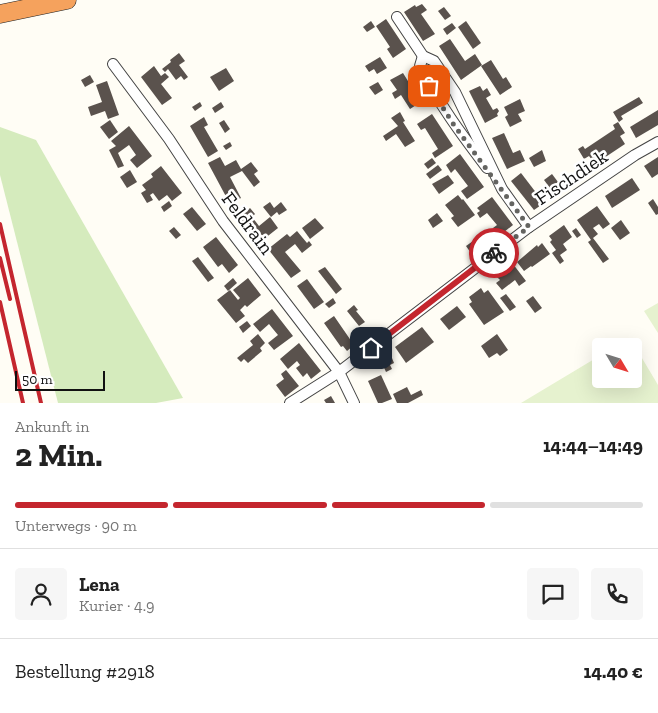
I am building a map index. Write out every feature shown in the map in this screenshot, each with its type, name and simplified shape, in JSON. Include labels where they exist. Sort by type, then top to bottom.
[{"type":"highway","points":[[0,14],[67,0]]},
{"type":"street","points":[[397,17],[423,56],[434,61],[455,92],[502,189]]},
{"type":"street","points":[[423,56],[420,66],[429,86],[454,125],[529,227]]},
{"type":"street","name":"Feldrain","points":[[113,64],[169,139],[223,221],[339,372],[354,403]]},
{"type":"street","name":"Fischdiek","points":[[290,403],[339,372],[529,227],[620,165],[658,142]]},
{"type":"green space","points":[[0,127],[36,140],[183,398],[156,403],[58,403],[0,175]]},
{"type":"green space","points":[[658,303],[658,333],[644,311]]},
{"type":"green space","points":[[642,358],[658,385],[658,403],[521,403],[592,360],[592,388],[642,388]]},
{"type":"building","points":[[422,4],[427,10],[421,14],[435,34],[423,41],[404,12],[415,5],[416,7]]},
{"type":"building","points":[[444,7],[451,16],[445,20],[438,11]]},
{"type":"building","points":[[386,19],[406,49],[393,58],[387,49],[390,47],[376,26]]},
{"type":"building","points":[[371,21],[375,27],[367,32],[363,27]]},
{"type":"building","points":[[466,21],[481,43],[473,49],[458,27]]},
{"type":"building","points":[[452,23],[456,28],[447,35],[443,29]]},
{"type":"building","points":[[450,39],[465,61],[475,54],[482,65],[461,80],[439,46]]},
{"type":"building","points":[[179,53],[185,61],[179,65],[188,77],[184,80],[181,76],[176,80],[168,69],[165,72],[162,69]]},
{"type":"building","points":[[380,57],[387,68],[377,74],[374,69],[369,72],[365,66]]},
{"type":"building","points":[[491,60],[503,79],[506,77],[512,87],[500,95],[481,66]]},
{"type":"building","points":[[154,66],[161,76],[165,73],[169,77],[161,84],[172,98],[162,105],[141,77]]},
{"type":"building","points":[[226,68],[234,81],[219,91],[210,77]]},
{"type":"building","points":[[403,73],[421,102],[410,109],[401,95],[395,99],[392,93],[397,90],[390,80]]},
{"type":"building","points":[[90,75],[94,82],[85,87],[81,80]]},
{"type":"building","points":[[107,81],[119,115],[108,119],[105,111],[91,116],[88,107],[102,102],[96,85]]},
{"type":"building","points":[[378,82],[383,90],[375,95],[369,87]]},
{"type":"building","points":[[480,86],[483,91],[487,88],[491,95],[486,98],[493,110],[497,108],[499,111],[498,116],[485,123],[469,91]]},
{"type":"building","points":[[639,97],[643,103],[621,116],[623,119],[619,122],[613,112]]},
{"type":"building","points":[[520,99],[525,111],[518,114],[522,121],[510,127],[505,117],[508,115],[504,107]]},
{"type":"building","points":[[200,102],[202,106],[195,111],[192,107]]},
{"type":"building","points":[[221,102],[224,107],[215,113],[212,108]]},
{"type":"building","points":[[658,110],[658,125],[636,138],[630,127]]},
{"type":"building","points":[[400,112],[405,121],[403,122],[415,141],[405,147],[396,134],[386,141],[383,136],[398,126],[391,118]]},
{"type":"building","points":[[432,114],[453,146],[435,158],[432,153],[438,149],[425,128],[421,130],[417,124]]},
{"type":"building","points":[[204,117],[208,125],[204,127],[218,151],[208,157],[190,126]]},
{"type":"building","points":[[110,120],[118,132],[109,139],[100,127]]},
{"type":"building","points":[[224,120],[230,129],[225,133],[219,123]]},
{"type":"building","points":[[618,122],[625,133],[620,136],[625,144],[595,164],[589,156],[584,159],[578,149],[583,146],[585,149],[615,129],[613,125]]},
{"type":"building","points":[[129,126],[152,156],[137,168],[130,160],[136,155],[129,145],[118,153],[124,166],[118,168],[109,150],[116,146],[111,141]]},
{"type":"building","points":[[504,133],[513,153],[520,150],[525,161],[507,169],[492,138]]},
{"type":"building","points":[[230,142],[232,146],[226,150],[223,146]]},
{"type":"building","points":[[542,150],[546,161],[534,167],[529,158]]},
{"type":"building","points":[[460,154],[484,187],[467,199],[461,191],[468,186],[455,169],[451,173],[446,165]]},
{"type":"building","points":[[220,157],[225,166],[236,160],[241,169],[251,162],[258,171],[254,174],[260,182],[254,187],[242,171],[230,177],[241,198],[230,204],[208,163]]},
{"type":"building","points":[[658,157],[658,174],[652,178],[644,166]]},
{"type":"building","points":[[432,158],[436,163],[428,169],[424,164]]},
{"type":"building","points":[[438,165],[442,170],[430,179],[426,174]]},
{"type":"building","points":[[161,166],[182,193],[172,201],[167,195],[159,201],[153,193],[150,195],[153,200],[147,203],[141,193],[146,190],[142,185],[153,177],[151,174]]},
{"type":"building","points":[[130,170],[137,182],[127,188],[120,177]]},
{"type":"building","points":[[521,173],[544,203],[534,210],[511,181]]},
{"type":"building","points":[[552,174],[558,182],[550,188],[544,180]]},
{"type":"building","points":[[448,175],[454,183],[439,194],[432,184]]},
{"type":"building","points":[[632,178],[640,190],[612,208],[605,196]]},
{"type":"building","points":[[458,195],[475,215],[458,227],[451,218],[454,216],[445,205]]},
{"type":"building","points":[[492,197],[513,225],[499,236],[493,228],[497,225],[487,213],[480,218],[477,213],[480,211],[477,208]]},
{"type":"building","points":[[653,199],[658,207],[658,214],[656,215],[648,203]]},
{"type":"building","points":[[169,201],[172,206],[164,212],[161,207]]},
{"type":"building","points":[[270,202],[274,208],[281,202],[287,210],[279,215],[277,212],[271,217],[263,207]]},
{"type":"building","points":[[597,206],[610,224],[603,229],[599,224],[593,228],[598,234],[593,238],[609,259],[603,263],[588,242],[591,240],[577,220]]},
{"type":"building","points":[[192,207],[206,224],[197,231],[183,214]]},
{"type":"building","points":[[246,207],[248,210],[250,208],[255,214],[252,217],[259,226],[270,217],[278,228],[259,243],[236,214]]},
{"type":"building","points":[[437,213],[443,221],[433,228],[428,220]]},
{"type":"building","points":[[315,218],[324,228],[310,239],[302,228]]},
{"type":"building","points":[[621,220],[630,233],[620,240],[611,228]]},
{"type":"building","points":[[564,225],[572,237],[563,244],[567,250],[560,255],[564,261],[560,264],[552,253],[556,250],[550,242],[552,240],[549,236]]},
{"type":"building","points":[[174,227],[181,235],[176,239],[169,231]]},
{"type":"building","points":[[576,228],[581,235],[577,238],[572,231]]},
{"type":"building","points":[[297,231],[307,243],[309,241],[312,245],[302,253],[295,244],[285,252],[301,271],[291,278],[268,249],[287,234],[290,237]]},
{"type":"building","points":[[483,234],[490,243],[473,256],[466,246]]},
{"type":"building","points":[[216,237],[238,265],[229,273],[222,264],[218,267],[203,247]]},
{"type":"building","points":[[542,243],[550,254],[524,271],[517,262]]},
{"type":"building","points":[[198,257],[214,278],[208,282],[192,261]]},
{"type":"building","points":[[513,264],[526,281],[519,286],[515,280],[502,290],[496,283],[500,280],[496,276]]},
{"type":"building","points":[[325,267],[342,289],[336,294],[318,271]]},
{"type":"building","points":[[233,278],[237,283],[228,291],[224,286]]},
{"type":"building","points":[[248,278],[261,295],[247,307],[245,305],[240,310],[245,316],[236,323],[217,300],[230,290],[238,300],[240,298],[233,290]]},
{"type":"building","points":[[307,279],[324,302],[314,309],[297,286]]},
{"type":"building","points":[[481,288],[484,293],[488,290],[504,312],[484,325],[469,304],[472,302],[469,297]]},
{"type":"building","points":[[506,294],[516,307],[510,311],[500,298]]},
{"type":"building","points":[[533,296],[542,308],[535,313],[526,301]]},
{"type":"building","points":[[333,298],[336,303],[329,308],[325,304]]},
{"type":"building","points":[[354,305],[358,310],[356,311],[365,322],[359,326],[347,311]]},
{"type":"building","points":[[457,306],[466,317],[449,330],[440,319]]},
{"type":"building","points":[[272,309],[293,336],[274,350],[268,343],[278,335],[269,324],[260,332],[253,324]]},
{"type":"building","points":[[334,316],[354,345],[347,351],[343,346],[341,347],[324,323]]},
{"type":"building","points":[[247,321],[251,326],[243,333],[239,327]]},
{"type":"building","points":[[422,327],[434,342],[406,363],[395,347]]},
{"type":"building","points":[[258,334],[265,343],[260,348],[262,351],[248,363],[244,359],[241,362],[237,358],[253,345],[250,341]]},
{"type":"building","points":[[497,334],[508,350],[500,356],[497,353],[489,358],[481,346]]},
{"type":"building","points":[[299,343],[321,371],[311,379],[307,373],[303,377],[296,368],[300,365],[297,361],[288,369],[280,359]]},
{"type":"building","points":[[392,358],[394,363],[390,365],[392,369],[386,372],[382,363]]},
{"type":"building","points":[[286,370],[299,386],[285,397],[276,385],[284,379],[281,374]]},
{"type":"building","points":[[381,375],[392,399],[378,403],[368,381]]},
{"type":"building","points":[[407,387],[411,395],[421,390],[423,395],[408,403],[397,403],[393,394]]},
{"type":"building","points":[[331,396],[335,403],[326,403],[324,400]]},
{"type":"railway","points":[[0,224],[41,403]]},
{"type":"railway","points":[[0,258],[10,299]]},
{"type":"railway","points":[[0,302],[23,403]]},
{"type":"way so far","points":[[429,86],[454,125],[529,227],[494,253]]},
{"type":"route","points":[[371,348],[494,253]]}]
